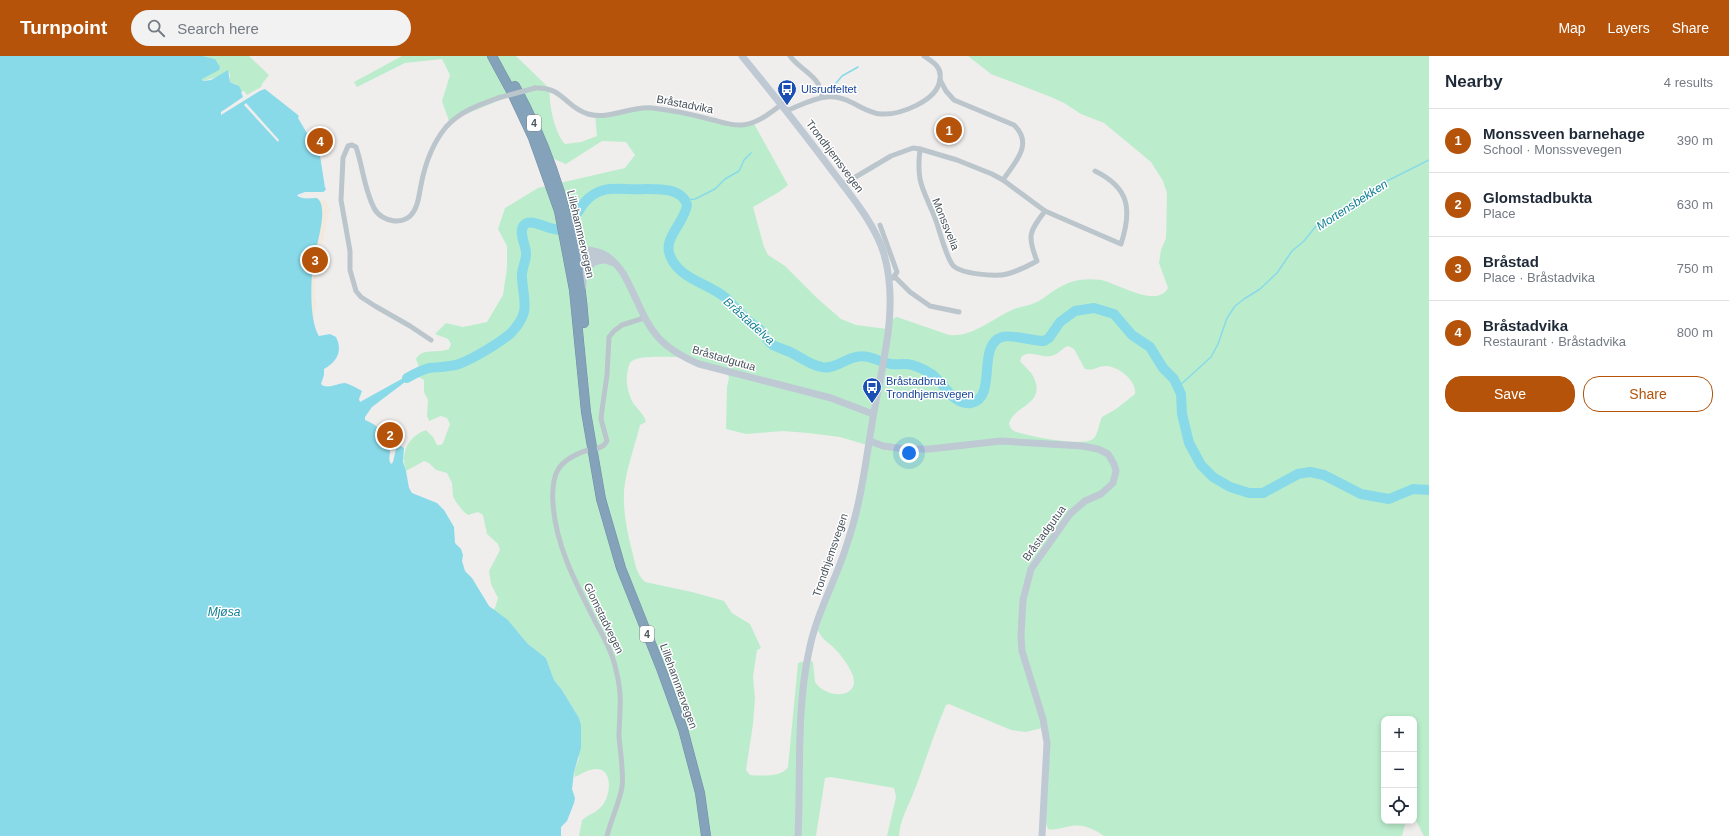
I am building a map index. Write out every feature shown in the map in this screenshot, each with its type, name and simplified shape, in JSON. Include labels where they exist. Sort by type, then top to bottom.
[{"type":"highway","name":"Lillehammervegen","points":[[492,56],[525,121],[558,197]]},
{"type":"highway","name":"Lillehammervegen","points":[[496,56],[524,102],[537,130],[554,174],[558,197],[573,254],[583,307],[590,430]]},
{"type":"highway","name":"Lillehammervegen","points":[[573,254],[586,412],[598,486],[607,522],[627,585],[662,671],[683,729],[698,786],[706,836]]},
{"type":"main road","name":"Trondhjemsvegen","points":[[742,56],[782,104],[842,184],[872,229],[883,253],[892,279],[887,334],[873,414],[870,441],[853,526],[816,626],[807,659],[802,688],[798,836]]},
{"type":"main road","name":"Bråstadgutua","points":[[573,254],[595,250],[608,255],[625,277],[644,318],[655,334],[670,349],[682,357],[699,364],[838,400],[873,414]]},
{"type":"main road","points":[[573,254],[596,257],[614,263]]},
{"type":"main road","points":[[583,307],[584,275],[590,265],[599,260],[604,260]]},
{"type":"main road","name":"Bråstadgutua","points":[[870,441],[883,446],[905,449],[930,449],[1001,441],[1082,446],[1098,449],[1108,454],[1114,464],[1116,471],[1112,483],[1101,494],[1085,501],[1070,514],[1031,569],[1023,600],[1021,635],[1022,651],[1043,719],[1047,743],[1042,836]]},
{"type":"street","points":[[790,56],[797,65],[815,79],[819,85],[822,97]]},
{"type":"street","points":[[786,111],[822,97],[841,98],[882,114],[901,110],[926,101],[937,89],[940,80],[939,68],[924,56]]},
{"type":"street","points":[[940,80],[946,91],[954,100],[1014,125],[1020,130],[1023,138],[1021,153],[1003,180]]},
{"type":"street","name":"Bråstadvika","points":[[431,340],[370,303],[361,297],[356,291],[350,270],[350,250],[341,200],[344,153],[348,146],[352,145],[356,147],[369,197],[375,210],[381,216],[389,220],[402,221],[413,213],[417,205],[426,164],[439,137],[446,128],[457,117],[469,109],[498,98],[535,88],[550,89],[576,108],[591,115],[610,114],[639,108],[652,108],[699,116],[733,125],[742,125],[757,121],[782,104]]},
{"type":"street","points":[[842,184],[891,156],[913,148],[920,149],[957,160],[1003,180],[1045,211],[1121,244],[1128,216],[1126,202],[1121,192],[1111,181],[1095,171]]},
{"type":"street","name":"Monssvelia","points":[[920,149],[919,174],[921,186],[940,229],[952,265],[960,271],[1005,275],[1038,261],[1030,244],[1031,236],[1035,225],[1045,211]]},
{"type":"street","name":"Trondhjemsvegen","points":[[880,225],[897,272],[892,279]]},
{"type":"street","points":[[892,279],[930,306],[959,312]]},
{"type":"street","points":[[597,449],[604,445],[607,441],[601,419],[610,337],[614,331],[622,325],[644,318]]},
{"type":"street","name":"Glomstadvegen","points":[[588,450],[575,454],[560,466],[553,482],[553,510],[560,545],[614,660],[618,680],[622,782],[620,796],[607,836]]},
{"type":"green space","points":[[203,56],[249,56],[269,75],[262,84],[261,89],[244,96],[236,84],[230,82],[230,73],[203,81],[202,79],[215,59]]},
{"type":"green space","points":[[402,56],[516,56],[550,89],[550,102],[555,126],[565,144],[581,142],[597,136],[595,115],[653,108],[726,125],[753,122],[788,185],[753,207],[764,247],[768,255],[785,266],[817,298],[841,319],[856,325],[887,329],[894,318],[897,317],[949,335],[957,335],[973,331],[1014,309],[1036,303],[1058,288],[1073,281],[1087,279],[1101,280],[1136,293],[1155,296],[1163,294],[1168,288],[1159,263],[1161,250],[1166,238],[1167,193],[1163,181],[1151,162],[1104,123],[1081,114],[1051,97],[991,74],[968,56],[1429,56],[1429,836],[1424,836],[1417,823],[1417,716],[1381,716],[1381,824],[1405,824],[1402,836],[1104,836],[1084,826],[1071,826],[1054,830],[1048,829],[1046,823],[1048,756],[1042,728],[1026,732],[1011,730],[949,704],[946,705],[936,730],[903,818],[899,836],[887,836],[896,797],[894,788],[831,777],[825,778],[816,836],[579,836],[582,820],[599,809],[606,799],[609,789],[608,778],[603,771],[598,769],[589,770],[575,777],[574,772],[579,758],[576,713],[554,680],[546,658],[528,644],[508,620],[493,610],[498,598],[491,584],[489,571],[500,550],[498,544],[487,534],[483,515],[478,512],[468,515],[463,511],[453,496],[452,483],[447,473],[436,470],[429,463],[424,461],[406,471],[404,465],[405,452],[414,437],[426,430],[433,437],[437,445],[441,445],[450,424],[447,418],[441,416],[429,421],[427,416],[428,400],[424,392],[424,380],[419,377],[409,379],[407,376],[419,367],[416,359],[419,355],[427,352],[449,349],[451,344],[448,339],[435,334],[446,323],[463,327],[487,322],[503,295],[507,268],[507,246],[498,229],[505,208],[538,188],[625,168],[635,155],[626,142],[602,141],[566,164],[547,156],[515,94],[449,121],[442,101],[450,75],[442,59],[405,63],[357,87],[354,82]],"holes":[[[1068,346],[1074,349],[1085,369],[1107,366],[1122,372],[1133,384],[1135,394],[1116,409],[1102,417],[1095,437],[1087,441],[1078,442],[1054,440],[1014,431],[1009,424],[1012,418],[1028,404],[1036,394],[1037,387],[1030,371],[1020,361],[1022,356],[1026,354],[1051,356]],[[678,357],[728,375],[726,429],[746,434],[783,431],[808,433],[840,437],[867,445],[846,545],[818,630],[823,638],[840,654],[845,661],[853,676],[854,683],[852,689],[847,692],[841,694],[827,692],[820,688],[815,682],[813,662],[807,660],[798,663],[788,767],[781,773],[765,776],[750,775],[746,770],[753,724],[755,698],[753,677],[757,650],[761,648],[750,624],[732,613],[724,601],[692,592],[645,582],[638,572],[635,564],[624,506],[624,491],[629,466],[640,425],[646,422],[631,399],[629,393],[627,375],[628,367],[632,361],[641,358]]]},
{"type":"sand","points":[[318,199],[326,200],[330,211],[328,213],[326,229],[320,249],[317,253],[319,255],[315,297],[317,304],[314,313],[315,319],[311,320],[309,276],[322,213],[321,204]]},
{"type":"sand","points":[[383,421],[396,435],[398,441],[396,441],[391,449],[388,442],[371,423],[379,424]]},
{"type":"water","name":"Mjøsa","points":[[0,56],[203,56],[215,59],[220,67],[219,70],[202,79],[203,81],[211,80],[228,70],[230,82],[239,86],[244,96],[265,89],[298,115],[320,154],[326,188],[323,192],[305,192],[297,195],[304,198],[317,198],[321,203],[322,210],[321,229],[313,263],[311,290],[312,311],[319,336],[330,334],[336,337],[339,351],[338,356],[329,366],[324,369],[321,384],[323,386],[333,386],[342,383],[350,385],[362,391],[359,399],[360,402],[407,376],[409,379],[372,407],[365,417],[365,420],[379,428],[386,436],[390,451],[389,459],[391,464],[393,462],[396,449],[401,446],[404,448],[403,462],[409,488],[412,493],[437,503],[444,510],[454,527],[455,543],[461,549],[465,571],[472,578],[489,606],[508,620],[528,644],[546,658],[554,680],[579,718],[581,725],[581,748],[574,772],[572,789],[575,798],[567,821],[561,827],[561,836],[0,836]]},
{"type":"pier","points":[[261,87],[266,87],[221,115],[221,112],[243,97],[241,92],[244,91],[247,95]]},
{"type":"pier","points":[[246,103],[279,140],[278,142],[244,105]]},
{"type":"pier","points":[[299,116],[322,154],[327,188],[325,188],[320,155],[298,118]]},
{"type":"waterway","points":[[825,93],[832,88],[842,76],[858,67]]},
{"type":"waterway","points":[[686,200],[695,199],[715,189],[725,179],[739,171],[744,160],[751,153]]},
{"type":"waterway","name":"Mortensbekken","points":[[1178,387],[1211,357],[1218,344],[1227,318],[1235,306],[1260,289],[1277,273],[1292,251],[1304,241],[1316,226],[1383,183],[1429,160]]},
{"type":"waterway","name":"Bråstadelva","points":[[407,378],[429,368],[452,366],[465,362],[501,341],[518,325],[522,318],[525,306],[522,274],[526,259],[526,250],[522,238],[522,230],[525,224],[529,222],[556,229],[566,227],[591,196],[604,190],[664,190],[675,192],[680,195],[687,205],[683,217],[670,241],[669,252],[672,261],[685,274],[726,298],[759,329],[773,345],[814,365],[826,368],[861,356],[870,357],[891,364],[912,365],[933,375],[954,398],[965,403],[971,403],[979,399],[984,392],[988,360],[990,350],[994,342],[1006,336],[1044,341],[1049,338],[1060,322],[1075,311],[1094,308],[1114,314],[1132,335],[1150,347],[1163,368],[1174,379],[1181,394],[1182,414],[1189,443],[1201,465],[1213,477],[1230,487],[1249,493],[1263,493],[1298,474],[1310,472],[1324,475],[1361,494],[1389,499],[1413,489],[1429,490]]},
{"type":"place","name":"Ulsrudfeltet","points":[[787,106]]},
{"type":"place","name":"Monssveen barnehage","points":[[949,130]]},
{"type":"place","name":"Bråstadvika","points":[[320,141]]},
{"type":"place","name":"Bråstad","points":[[315,260]]},
{"type":"place","name":"Bråstadbrua Trondhjemsvegen","points":[[872,404]]},
{"type":"place","name":"Glomstadbukta","points":[[390,435]]}]
